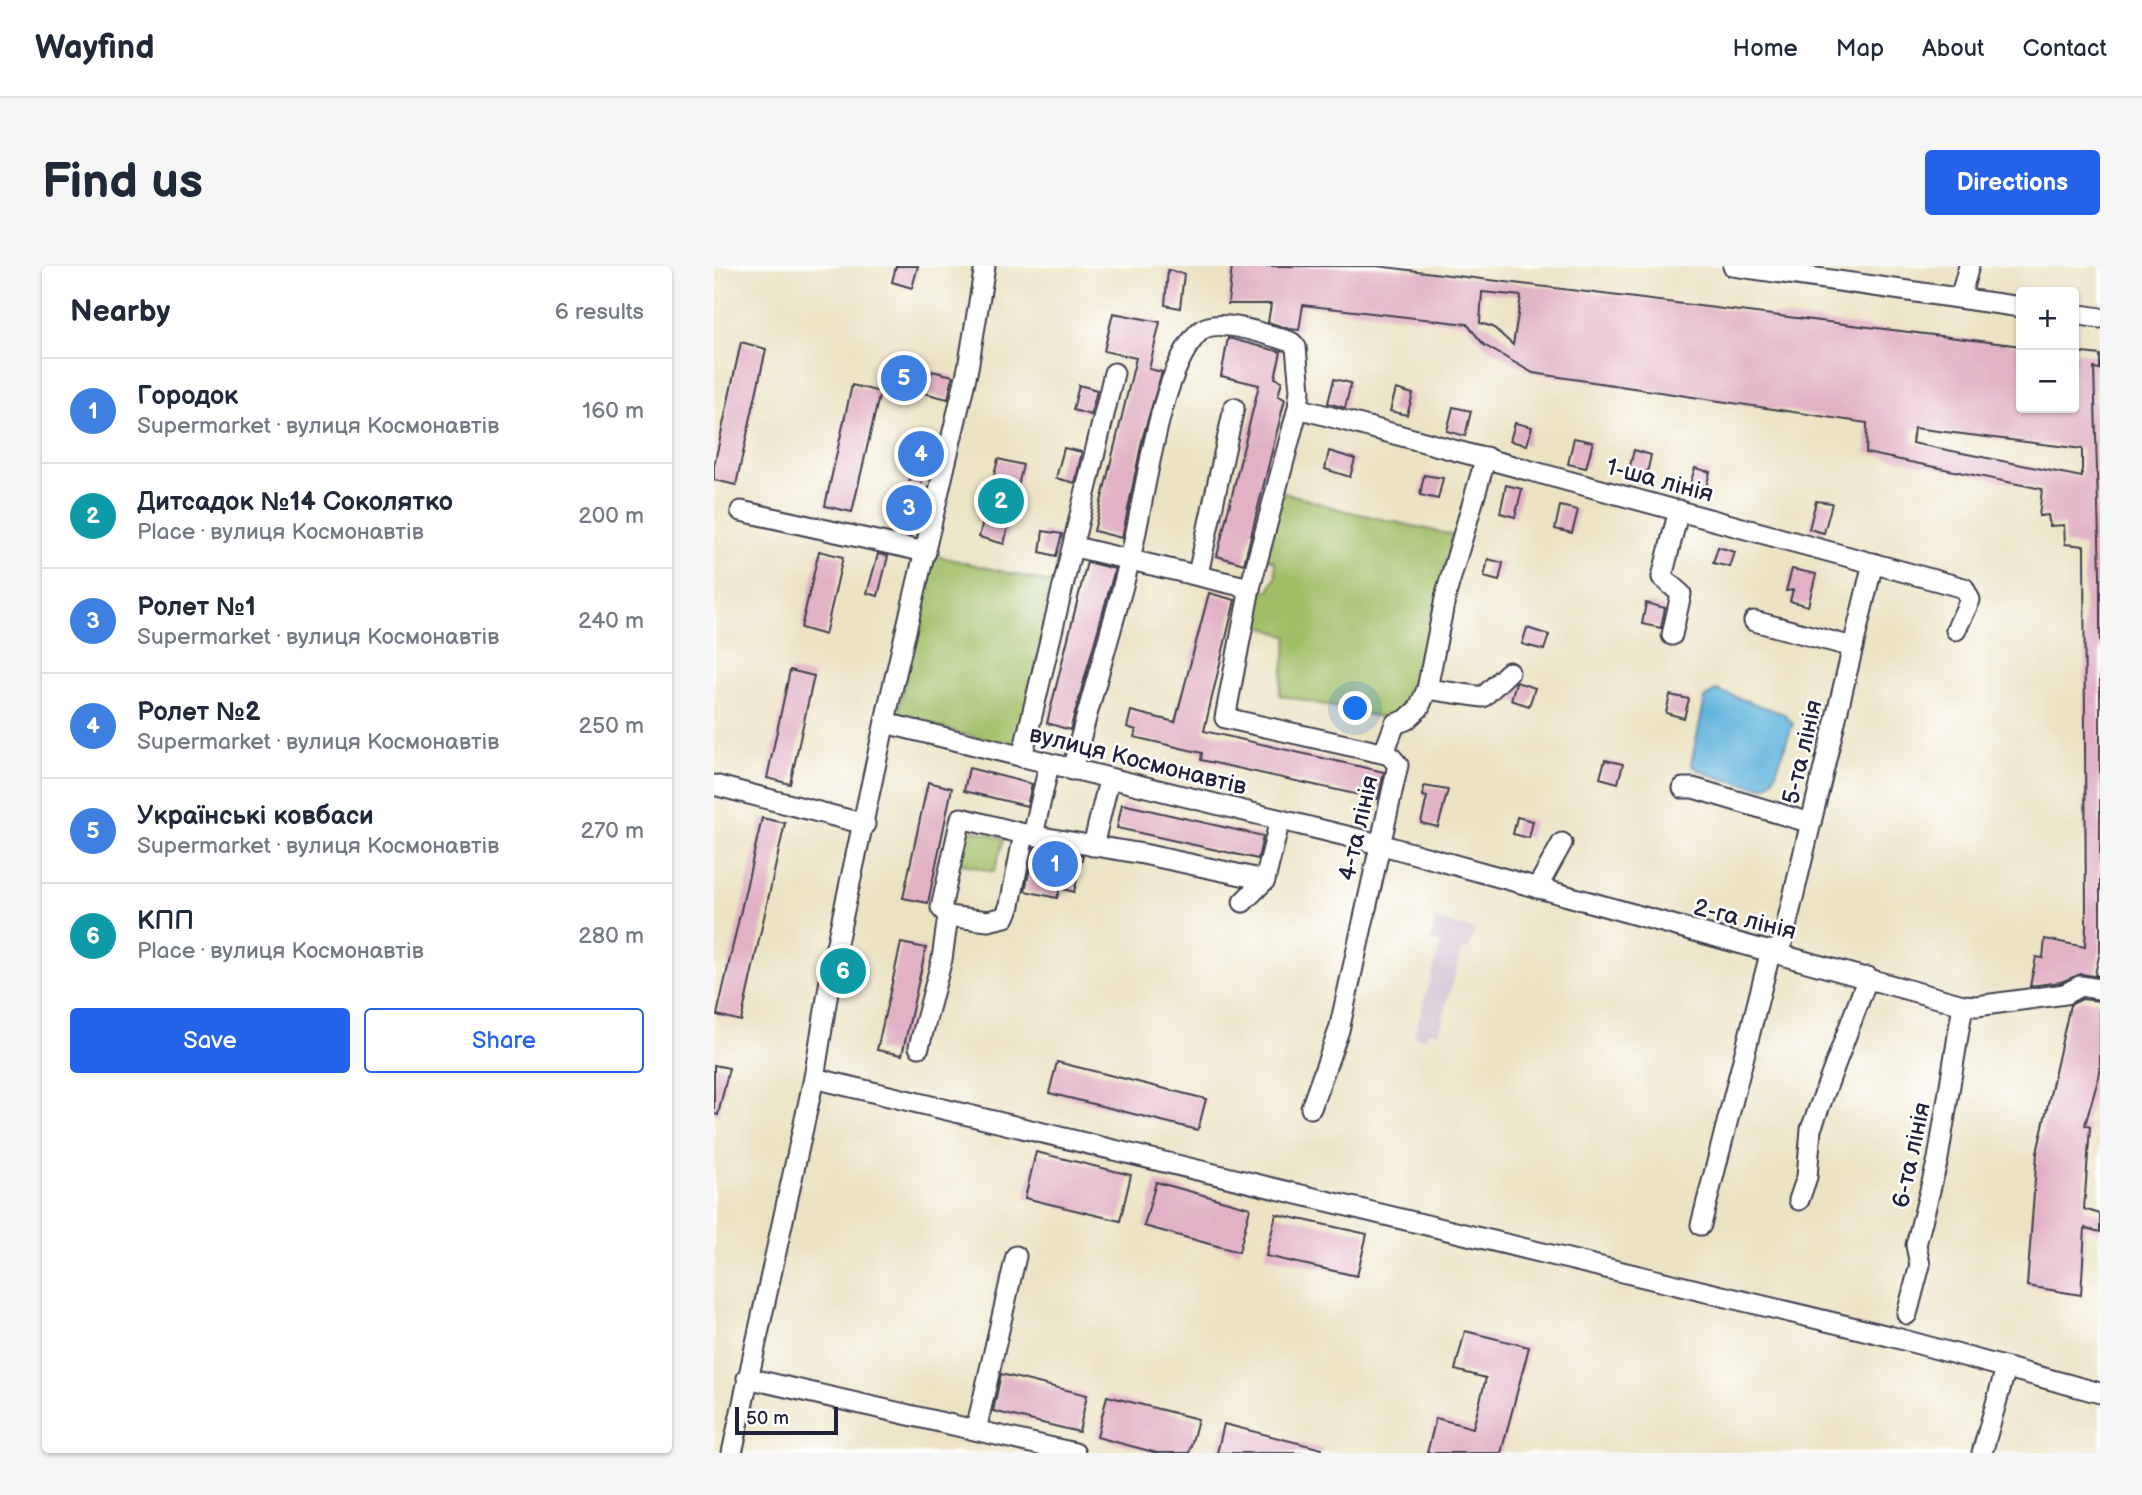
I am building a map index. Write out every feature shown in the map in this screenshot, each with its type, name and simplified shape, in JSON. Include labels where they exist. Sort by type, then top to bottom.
[{"type":"street","points":[[733,1453],[747,1378],[814,1078],[833,961],[885,723],[968,368],[985,266]]},
{"type":"street","points":[[1733,266],[2016,306]]},
{"type":"street","points":[[1960,298],[1969,266]]},
{"type":"street","points":[[2079,315],[2100,318]]},
{"type":"street","points":[[1072,770],[1130,558],[1171,376],[1199,331],[1209,326],[1224,325],[1291,342],[1296,347],[1300,390],[1298,408],[1250,588],[1225,718],[1386,754]]},
{"type":"street","points":[[1022,758],[1063,582],[1075,547],[1114,373]]},
{"type":"street","points":[[1198,574],[1234,408]]},
{"type":"street","name":"1-ша лінія","points":[[1298,408],[1964,588],[1970,600],[1956,630]]},
{"type":"street","name":"4-та лінія","points":[[1311,1108],[1339,1030],[1398,765],[1386,754],[1389,734],[1395,724],[1406,720],[1419,708],[1427,689],[1446,594],[1486,457]]},
{"type":"street","points":[[1672,635],[1681,594],[1662,577],[1679,510]]},
{"type":"street","points":[[741,511],[926,552]]},
{"type":"street","points":[[1075,547],[1250,588]]},
{"type":"street","name":"5-та лінія","points":[[1701,1225],[1811,822],[1872,563]]},
{"type":"street","points":[[1754,621],[1853,647]]},
{"type":"street","points":[[1427,689],[1483,696],[1509,672]]},
{"type":"street","name":"вулиця Космонавтів","points":[[885,723],[1379,844]]},
{"type":"street","points":[[1049,765],[1029,834],[1005,917],[988,921],[948,916],[941,908],[961,818],[1029,834],[1265,880]]},
{"type":"street","points":[[1093,846],[1109,780]]},
{"type":"street","points":[[714,785],[864,824]]},
{"type":"street","points":[[1683,788],[1693,788],[1811,822]]},
{"type":"street","points":[[1243,902],[1265,880],[1280,820]]},
{"type":"street","name":"2-га лінія","points":[[1379,844],[1740,945],[1776,951],[1964,1005],[1977,1006],[2065,994],[2080,986],[2099,989]]},
{"type":"street","points":[[1537,888],[1562,844]]},
{"type":"street","points":[[919,1047],[942,959],[948,916]]},
{"type":"street","points":[[1799,1200],[1807,1177],[1811,1129],[1868,977]]},
{"type":"street","name":"6-та лінія","points":[[1907,1314],[1920,1265],[1916,1245],[1938,1159],[1964,1005]]},
{"type":"street","points":[[814,1078],[1889,1336],[2100,1393]]},
{"type":"street","points":[[976,1430],[1016,1256]]},
{"type":"street","points":[[1982,1453],[2006,1368]]},
{"type":"street","points":[[747,1378],[1074,1453]]},
{"type":"shaded area","points":[[1436,920],[1475,930],[1468,950],[1462,949],[1439,1033],[1428,1031],[1425,1039],[1414,1035],[1441,944],[1430,941]]},
{"type":"green space","points":[[1280,491],[1342,510],[1453,535],[1411,704],[1399,714],[1379,717],[1279,695],[1288,637],[1263,627],[1256,619],[1260,593],[1269,590],[1276,577],[1275,562],[1263,556]]},
{"type":"green space","points":[[933,555],[1055,584],[1017,748],[903,718],[899,708]]},
{"type":"green space","points":[[968,829],[1004,838],[994,872],[959,863]]},
{"type":"water","points":[[1716,690],[1784,714],[1793,724],[1773,780],[1767,786],[1728,780],[1691,764],[1705,698]]},
{"type":"building","points":[[896,266],[918,266],[912,288],[892,282]]},
{"type":"building","points":[[1232,266],[1377,266],[2016,345],[2016,413],[2079,413],[2079,353],[2100,355],[2100,369],[2094,368],[2100,574],[2100,952],[2095,974],[2100,977],[2081,974],[2061,982],[2030,986],[2036,957],[2043,958],[2045,939],[2085,947],[2086,925],[2084,546],[2065,544],[2064,525],[2050,526],[2048,515],[2039,516],[2042,489],[1866,453],[1867,423],[1533,373],[1484,345],[1467,324],[1303,305],[1299,330],[1289,329],[1268,322],[1271,304],[1228,304]],"holes":[[[1482,292],[1521,296],[1513,345],[1493,327],[1480,323]],[[1914,428],[2082,449],[2082,477],[1912,443]]]},
{"type":"building","points":[[1168,270],[1184,274],[1180,308],[1165,305]]},
{"type":"building","points":[[1113,313],[1160,322],[1149,369],[1162,372],[1143,436],[1122,538],[1094,531],[1136,358],[1104,351]]},
{"type":"building","points":[[1228,338],[1281,352],[1275,378],[1282,381],[1278,396],[1285,399],[1244,564],[1217,556],[1259,385],[1221,376]]},
{"type":"building","points":[[741,342],[766,349],[736,485],[714,480],[714,466]]},
{"type":"building","points":[[898,366],[931,375],[932,371],[953,376],[948,399],[891,385]]},
{"type":"building","points":[[1334,379],[1351,383],[1345,408],[1328,403]]},
{"type":"building","points":[[852,385],[880,392],[852,512],[825,506]]},
{"type":"building","points":[[1079,385],[1097,390],[1091,415],[1073,410]]},
{"type":"building","points":[[1396,389],[1413,394],[1407,415],[1390,411]]},
{"type":"building","points":[[1453,407],[1471,411],[1465,436],[1447,431]]},
{"type":"building","points":[[1515,423],[1532,427],[1527,445],[1510,441]]},
{"type":"building","points":[[921,432],[932,434],[910,534],[898,531]]},
{"type":"building","points":[[1574,438],[1593,442],[1586,468],[1568,464]]},
{"type":"building","points":[[1064,448],[1082,452],[1075,483],[1056,478]]},
{"type":"building","points":[[1634,450],[1651,455],[1645,483],[1627,478]]},
{"type":"building","points":[[1329,451],[1355,459],[1350,477],[1325,469]]},
{"type":"building","points":[[998,459],[1023,465],[1004,544],[979,537]]},
{"type":"building","points":[[1695,468],[1710,472],[1705,491],[1689,487]]},
{"type":"building","points":[[1424,475],[1443,478],[1438,499],[1420,495]]},
{"type":"building","points":[[1506,485],[1522,489],[1515,517],[1500,513]]},
{"type":"building","points":[[1816,501],[1832,503],[1824,533],[1809,529]]},
{"type":"building","points":[[1560,506],[1578,510],[1572,533],[1555,529]]},
{"type":"building","points":[[1043,531],[1062,534],[1056,556],[1040,552]]},
{"type":"building","points":[[1718,547],[1735,552],[1730,567],[1713,563]]},
{"type":"building","points":[[819,551],[843,557],[825,635],[801,628]]},
{"type":"building","points":[[878,554],[888,556],[878,596],[867,593]]},
{"type":"building","points":[[1488,559],[1503,563],[1499,581],[1484,577]]},
{"type":"building","points":[[1087,562],[1115,569],[1070,730],[1047,723]]},
{"type":"building","points":[[1792,569],[1816,574],[1808,606],[1790,601],[1793,590],[1786,591]]},
{"type":"building","points":[[1209,593],[1235,600],[1204,731],[1384,772],[1378,799],[1201,760],[1202,753],[1134,737],[1136,730],[1127,727],[1131,711],[1175,722]]},
{"type":"building","points":[[1646,603],[1665,608],[1661,628],[1642,624]]},
{"type":"building","points":[[1527,628],[1549,635],[1544,650],[1522,644]]},
{"type":"building","points":[[790,670],[814,676],[790,784],[767,778]]},
{"type":"building","points":[[1516,682],[1535,688],[1529,706],[1511,700]]},
{"type":"building","points":[[1670,695],[1689,699],[1684,718],[1666,713]]},
{"type":"building","points":[[1605,760],[1623,764],[1618,783],[1600,778]]},
{"type":"building","points":[[969,768],[1032,784],[1027,806],[964,791]]},
{"type":"building","points":[[928,782],[952,788],[928,903],[903,898]]},
{"type":"building","points":[[1424,786],[1448,790],[1438,827],[1421,823],[1427,797],[1423,796]]},
{"type":"building","points":[[1122,804],[1263,836],[1258,859],[1117,828]]},
{"type":"building","points":[[1517,817],[1533,821],[1529,838],[1513,834]]},
{"type":"building","points":[[762,818],[785,823],[741,1021],[717,1015]]},
{"type":"building","points":[[1034,848],[1083,856],[1074,892],[1060,888],[1057,898],[1025,891]]},
{"type":"building","points":[[901,943],[926,948],[902,1055],[877,1050]]},
{"type":"building","points":[[2082,999],[2100,1001],[2100,1073],[2085,1125],[2090,1127],[2084,1209],[2100,1214],[2100,1232],[2085,1228],[2081,1295],[2027,1286],[2037,1153],[2070,1005]]},
{"type":"building","points":[[1057,1062],[1206,1099],[1198,1130],[1049,1093]]},
{"type":"building","points":[[714,1065],[729,1068],[718,1115],[714,1114]]},
{"type":"building","points":[[1036,1152],[1131,1175],[1120,1221],[1025,1198]]},
{"type":"building","points":[[1156,1182],[1250,1208],[1239,1252],[1144,1226]]},
{"type":"building","points":[[1276,1214],[1367,1234],[1357,1276],[1266,1256]]},
{"type":"building","points":[[1465,1331],[1529,1347],[1501,1453],[1427,1453],[1436,1418],[1473,1428],[1486,1378],[1455,1370]]},
{"type":"building","points":[[1001,1374],[1087,1395],[1079,1432],[993,1411]]},
{"type":"building","points":[[1107,1396],[1198,1419],[1189,1453],[1157,1453],[1097,1437]]},
{"type":"building","points":[[1224,1424],[1322,1449],[1322,1453],[1217,1453]]},
{"type":"place","name":"Українські ковбаси","points":[[904,378]]},
{"type":"place","name":"Ролет №2","points":[[921,454]]},
{"type":"place","name":"Дитсадок №14 Соколятко","points":[[1001,501]]},
{"type":"place","name":"Ролет №1","points":[[909,508]]},
{"type":"place","name":"Городок","points":[[1055,864]]},
{"type":"place","name":"КПП","points":[[843,971]]}]
